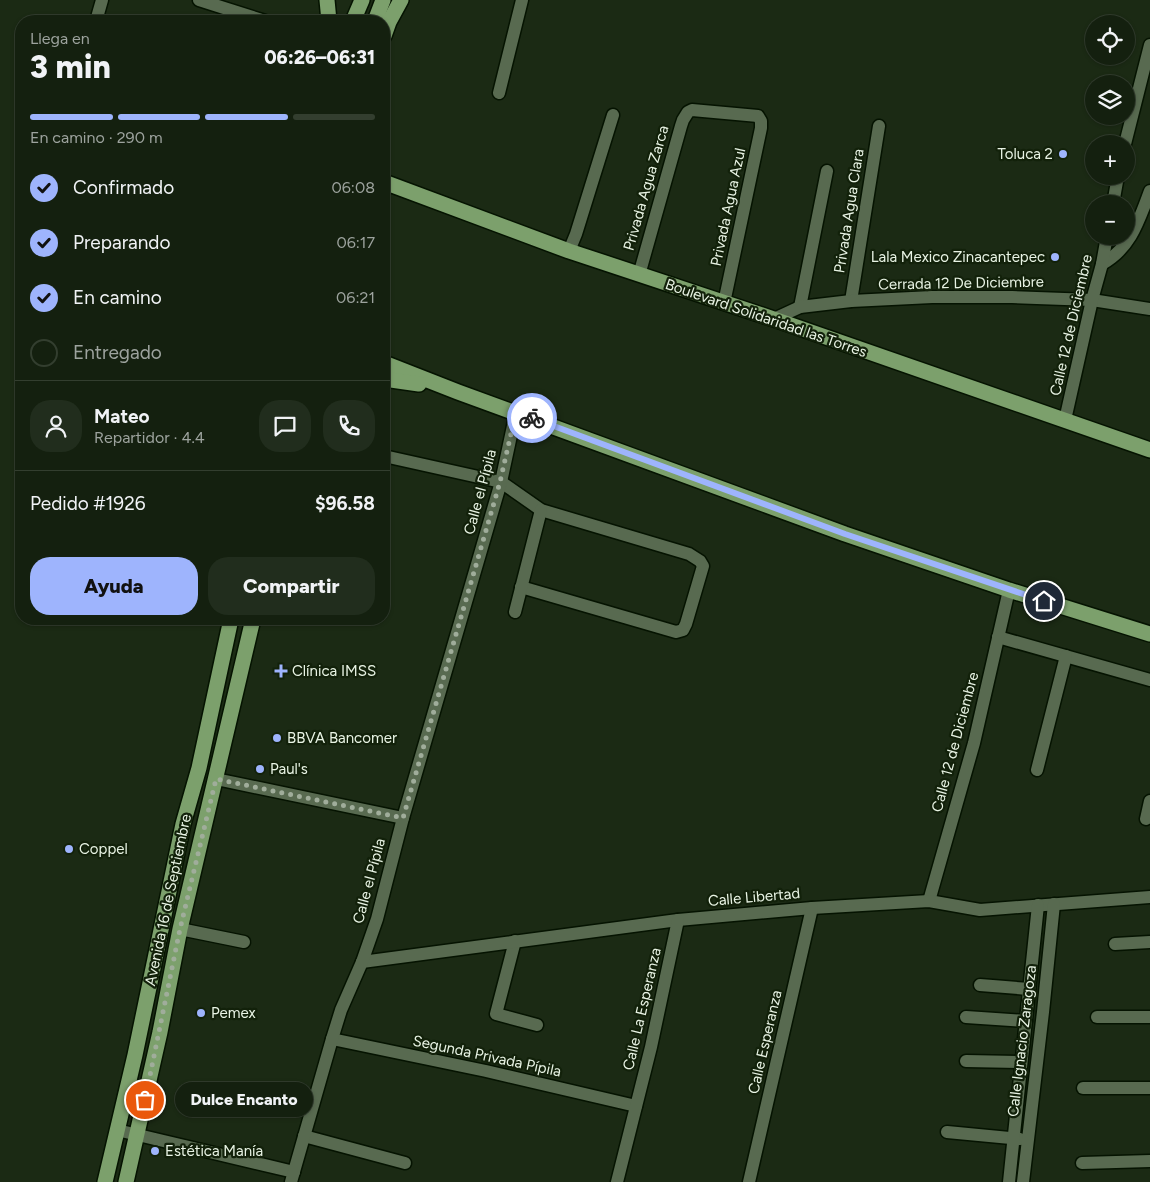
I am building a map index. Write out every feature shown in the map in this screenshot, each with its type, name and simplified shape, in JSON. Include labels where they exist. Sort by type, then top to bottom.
[{"type":"main road","points":[[327,0],[328,15]]},
{"type":"main road","points":[[356,15],[362,0]]},
{"type":"main road","points":[[377,15],[383,0]]},
{"type":"main road","points":[[390,19],[401,0]]},
{"type":"main road","name":"Boulevard Solidaridad las Torres","points":[[390,184],[569,251],[774,319],[1150,450]]},
{"type":"main road","points":[[390,365],[845,534],[1009,590],[1150,634]]},
{"type":"main road","points":[[390,379],[403,380],[458,392]]},
{"type":"main road","name":"Avenida 16 de Septiembre","points":[[105,1182],[135,1055],[183,824],[199,768],[230,625]]},
{"type":"main road","name":"Avenida 16 de Septiembre","points":[[126,1182],[180,929],[252,625]]},
{"type":"street","points":[[98,15],[102,0]]},
{"type":"street","points":[[199,0],[246,15]]},
{"type":"street","points":[[499,93],[522,0]]},
{"type":"street","points":[[1127,135],[1150,45]]},
{"type":"street","name":"Privada Agua Zarca","points":[[639,275],[680,126],[688,112],[692,110],[753,114],[760,118]]},
{"type":"street","points":[[569,251],[613,114]]},
{"type":"street","name":"Privada Agua Azul","points":[[724,303],[761,128],[760,118]]},
{"type":"street","name":"Privada Agua Clara","points":[[851,301],[879,126]]},
{"type":"street","points":[[800,307],[826,171]]},
{"type":"street","points":[[1102,264],[1124,248],[1136,228],[1150,191]]},
{"type":"street","name":"Calle 12 de Diciembre","points":[[1065,420],[1105,245]]},
{"type":"street","name":"Cerrada 12 De Diciembre","points":[[774,319],[800,307],[851,301],[932,297],[1012,296],[1092,300],[1150,309]]},
{"type":"street","name":"Calle el Pípila","points":[[292,1177],[332,1039],[377,919],[403,818],[500,482],[516,412]]},
{"type":"street","points":[[390,457],[500,482],[542,510],[689,554],[700,561],[703,566],[683,630],[676,632],[667,631],[521,587]]},
{"type":"street","points":[[515,612],[542,510]]},
{"type":"street","name":"Calle 12 de Diciembre","points":[[929,901],[974,743],[1009,590]]},
{"type":"street","points":[[998,637],[1150,680]]},
{"type":"street","points":[[1037,770],[1066,656]]},
{"type":"street","points":[[216,779],[403,818]]},
{"type":"street","points":[[1146,819],[1150,801]]},
{"type":"street","name":"Calle Libertad","points":[[362,962],[678,920],[812,908],[929,901],[980,910],[1150,898]]},
{"type":"street","name":"Calle Ignacio Zaragoza","points":[[1023,1182],[1054,904]]},
{"type":"street","name":"Calle Ignacio Zaragoza","points":[[1009,1182],[1038,905]]},
{"type":"street","name":"Calle Esperanza","points":[[748,1182],[812,908]]},
{"type":"street","name":"Calle La Esperanza","points":[[617,1182],[651,1047],[678,920]]},
{"type":"street","points":[[180,929],[244,942]]},
{"type":"street","points":[[515,941],[496,1014],[537,1025]]},
{"type":"street","points":[[1115,944],[1150,942]]},
{"type":"street","points":[[1033,945],[1049,946]]},
{"type":"street","points":[[980,985],[1029,989]]},
{"type":"street","points":[[1097,1017],[1150,1016]]},
{"type":"street","points":[[966,1017],[1026,1021]]},
{"type":"street","name":"Segunda Privada Pípila","points":[[332,1039],[636,1106]]},
{"type":"street","points":[[966,1061],[1021,1062]]},
{"type":"street","points":[[1083,1088],[1150,1088]]},
{"type":"street","points":[[117,1130],[292,1177]]},
{"type":"street","points":[[947,1132],[1027,1139]]},
{"type":"street","points":[[304,1136],[405,1163]]},
{"type":"street","points":[[1082,1163],[1150,1161]]},
{"type":"way so far","points":[[145,1100],[180,929],[216,779],[403,818],[500,482],[516,412],[532,418]]},
{"type":"place","name":"Toluca 2","points":[[1063,154]]},
{"type":"place","name":"Lala Mexico Zinacantepec","points":[[1055,257]]},
{"type":"place","name":"Clínica IMSS","points":[[281,671]]},
{"type":"place","name":"BBVA Bancomer","points":[[277,738]]},
{"type":"place","name":"Paul's","points":[[260,769]]},
{"type":"place","name":"Coppel","points":[[69,849]]},
{"type":"place","name":"Pemex","points":[[201,1013]]},
{"type":"place","name":"Dulce Encanto","points":[[145,1100]]},
{"type":"place","name":"Estética Manía","points":[[155,1151]]},
{"type":"route","points":[[532,418],[845,534],[1044,601]]}]
